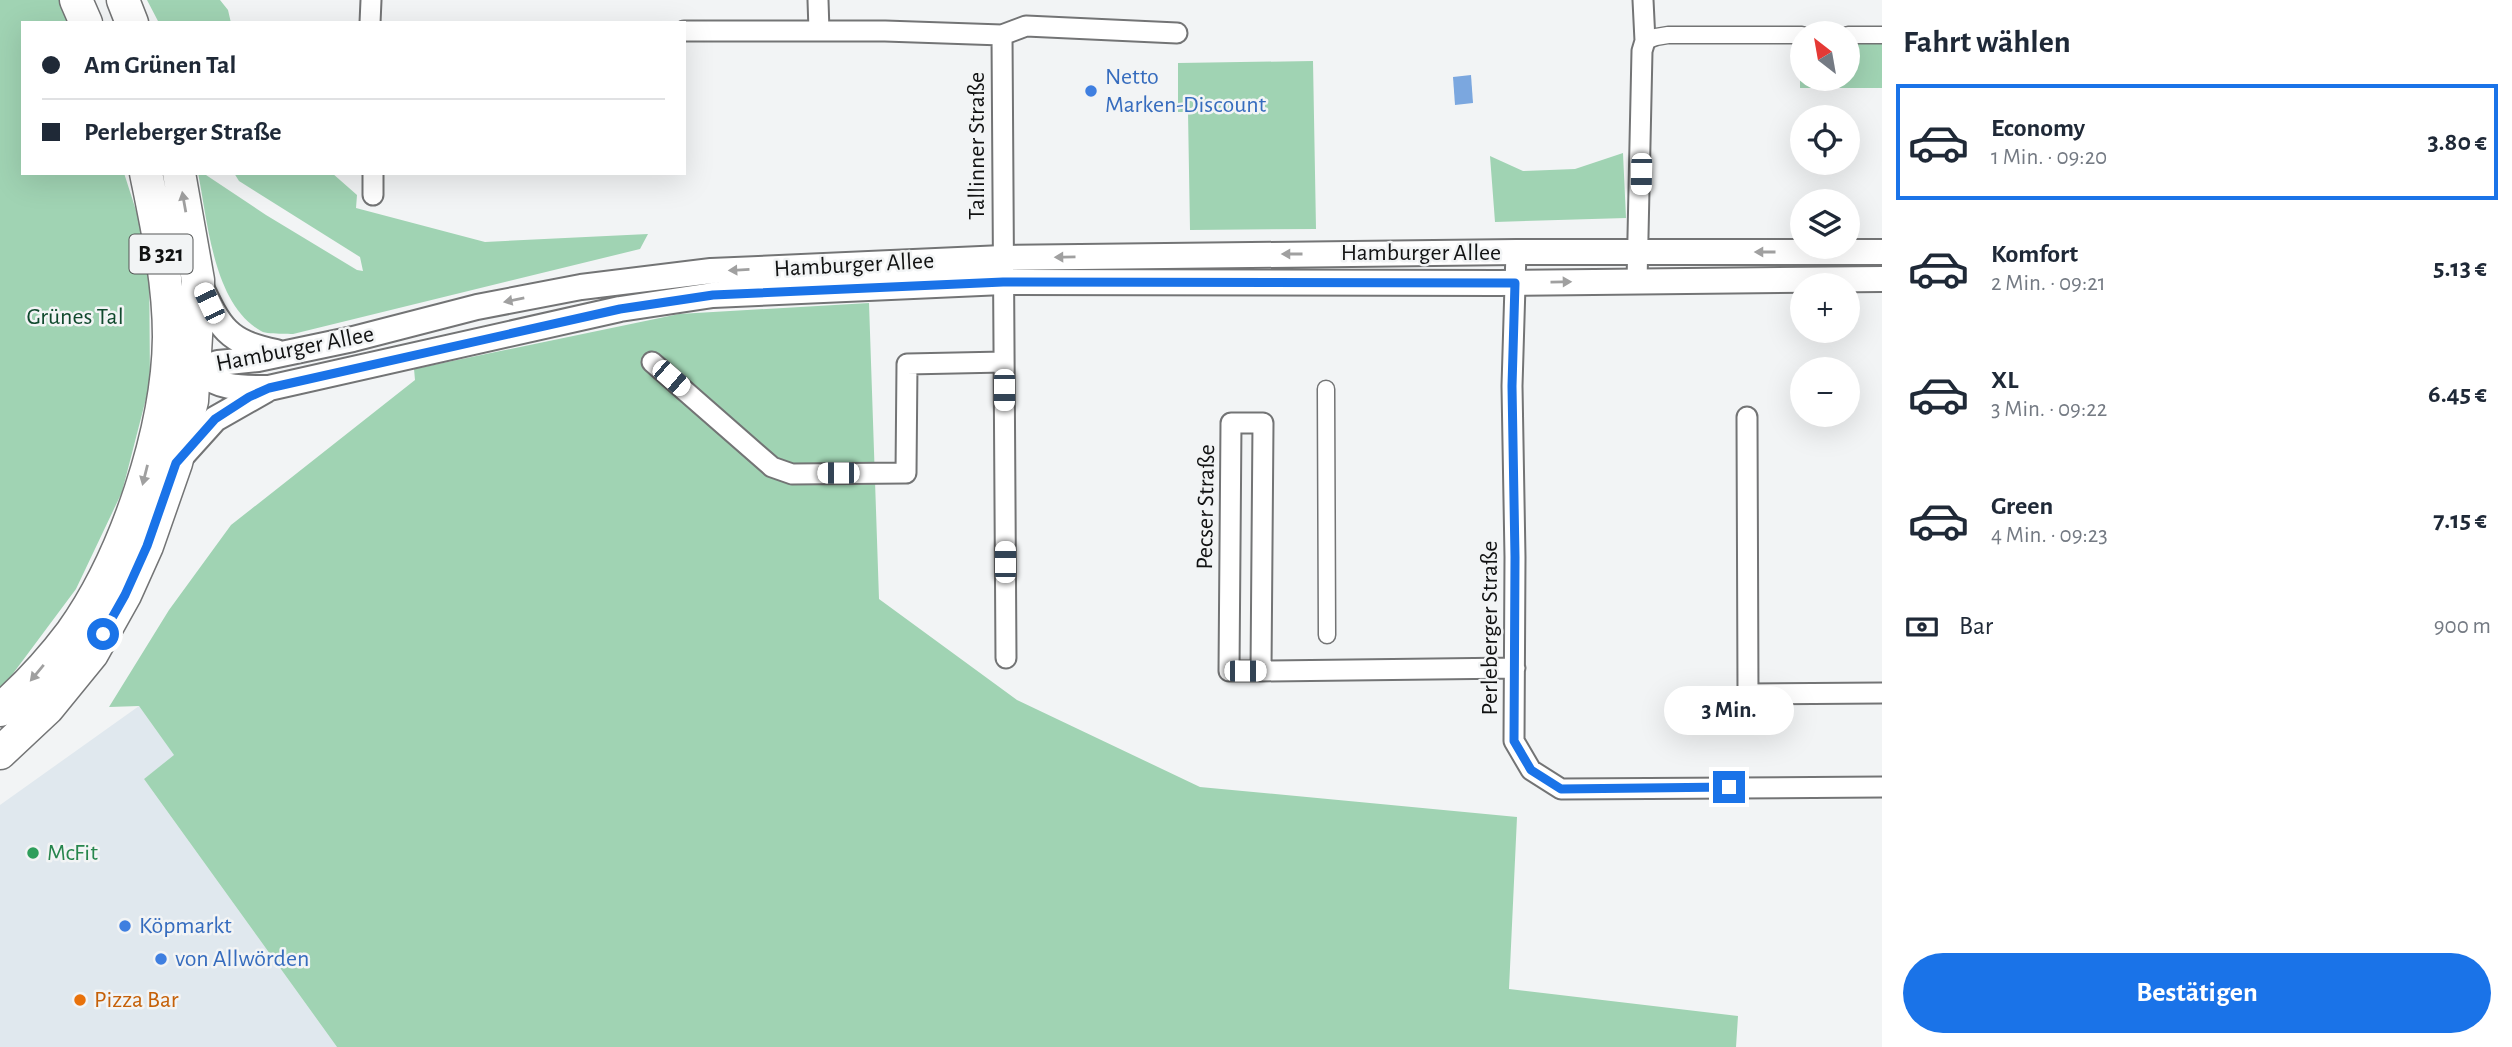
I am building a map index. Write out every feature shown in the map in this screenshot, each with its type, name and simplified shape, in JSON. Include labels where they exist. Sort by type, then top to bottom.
[{"type":"main road","points":[[76,0],[85,21]]},
{"type":"main road","points":[[123,0],[131,21]]},
{"type":"main road","name":"B 321","points":[[0,710],[23,690],[72,631],[109,569],[141,488],[161,409],[169,337],[167,292],[146,175]]},
{"type":"main road","name":"B 321","points":[[0,753],[48,708],[92,654],[125,595],[147,546],[176,463],[192,401],[198,279],[179,175]]},
{"type":"main road","points":[[161,409],[177,387],[195,370],[182,358],[169,337]]},
{"type":"street","points":[[370,21],[371,0]]},
{"type":"street","points":[[818,0],[819,31]]},
{"type":"street","points":[[1637,282],[1642,51],[1645,41],[1643,0]]},
{"type":"street","points":[[686,31],[1002,35],[1026,26],[1177,33]]},
{"type":"street","name":"Tallinner Straße","points":[[1002,35],[1006,658]]},
{"type":"street","points":[[1645,41],[1668,36],[1790,35]]},
{"type":"street","points":[[1860,35],[1882,35]]},
{"type":"street","points":[[373,175],[373,195]]},
{"type":"street","name":"Hamburger Allee","points":[[195,370],[210,382],[231,388],[269,388],[620,309],[699,297],[1003,270],[1516,252],[1882,252]]},
{"type":"street","name":"Perleberger Straße","points":[[1516,252],[1512,386],[1514,741],[1531,770],[1561,789],[1882,788]]},
{"type":"street","name":"Hamburger Allee","points":[[195,370],[218,363],[258,359],[354,339],[477,307],[581,287],[711,271],[1003,270],[1515,283],[1882,279]]},
{"type":"street","points":[[198,279],[209,303],[233,337],[247,345],[284,353]]},
{"type":"street","points":[[653,362],[772,467],[792,474],[906,473],[907,365],[1004,362]]},
{"type":"street","points":[[176,463],[215,419],[249,397],[269,388]]},
{"type":"street","points":[[1326,389],[1327,635]]},
{"type":"street","points":[[1747,417],[1748,694],[1882,693]]},
{"type":"street","name":"Pecser Straße","points":[[1261,671],[1264,423],[1231,423],[1229,671],[1261,671],[1515,668]]},
{"type":"shaded area","name":"Köpmarkt","points":[[139,706],[175,756],[144,779],[337,1047],[0,1047],[0,805]]},
{"type":"green space","name":"Grünes Tal","points":[[0,0],[59,0],[68,21],[21,21],[21,175],[125,175],[149,251],[150,383],[122,492],[76,589],[0,691]]},
{"type":"green space","points":[[147,0],[220,0],[228,10],[231,21],[158,21]]},
{"type":"green space","points":[[1860,42],[1882,42],[1882,88],[1860,88]]},
{"type":"green space","points":[[1313,61],[1316,229],[1190,230],[1188,112],[1178,112],[1178,63]]},
{"type":"green space","points":[[1623,153],[1626,218],[1495,222],[1490,156],[1523,171],[1575,169]]},
{"type":"green space","points":[[198,175],[206,175],[266,215],[357,270],[363,271],[360,257],[239,181],[235,175],[334,175],[357,195],[356,208],[485,242],[648,234],[640,249],[293,334],[261,331],[245,318],[232,302],[223,282],[210,237]]},
{"type":"green space","points":[[869,303],[879,599],[1017,700],[1200,787],[1517,817],[1509,989],[1738,1016],[1736,1047],[337,1047],[144,779],[174,755],[139,706],[109,707],[169,610],[231,525],[415,380],[414,369],[679,314]]},
{"type":"water","points":[[1471,75],[1473,103],[1455,105],[1453,77]]},
{"type":"place","name":"Netto Marken-Discount","points":[[1091,91]]},
{"type":"place","name":"McFit","points":[[33,853]]},
{"type":"place","name":"Köpmarkt","points":[[125,926]]},
{"type":"place","name":"von Allwörden","points":[[161,959]]},
{"type":"place","name":"Pizza Bar","points":[[80,1000]]},
{"type":"route","points":[[103,634],[125,595],[147,546],[176,463],[215,419],[249,397],[269,388],[620,309],[713,295],[1003,282],[1515,283],[1512,386],[1514,741],[1531,770],[1561,789],[1729,787]]}]
